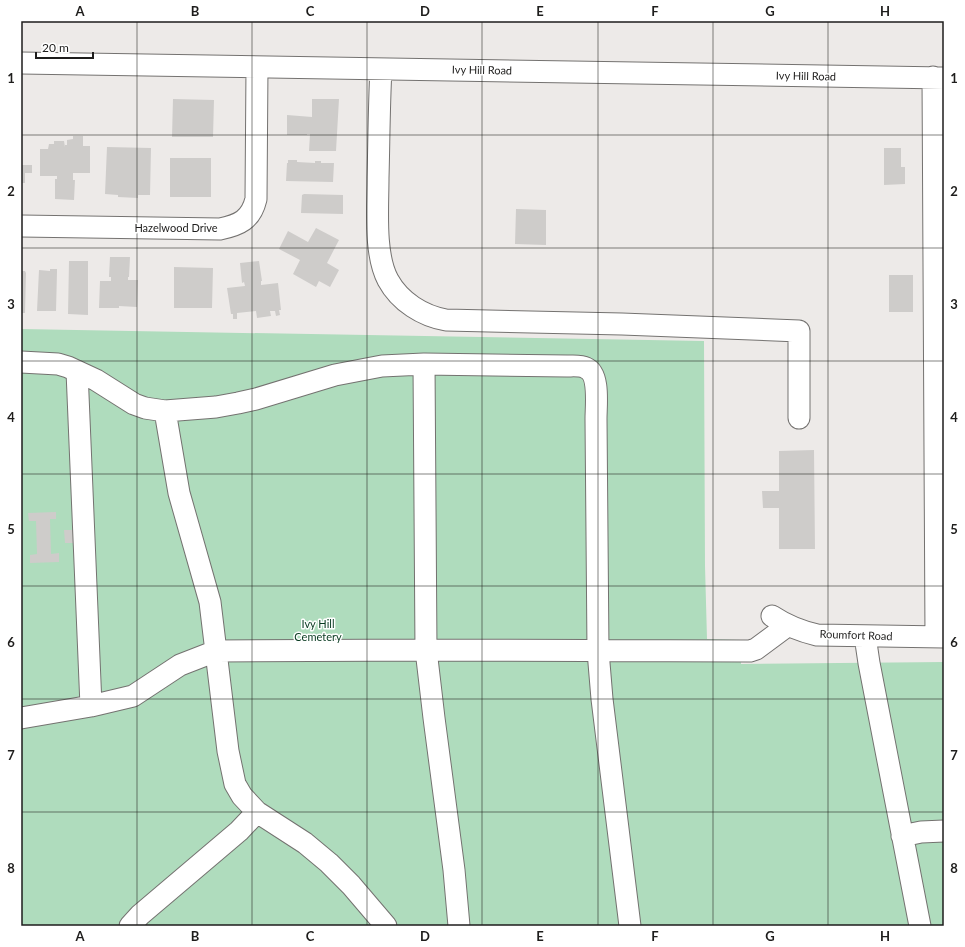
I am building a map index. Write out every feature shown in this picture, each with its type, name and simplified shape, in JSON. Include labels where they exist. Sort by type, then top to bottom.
[{"type":"street","name":"Ivy Hill Road","points":[[21,63],[939,78]]},
{"type":"street","name":"Hazelwood Drive","points":[[21,226],[220,229],[238,224],[245,220],[254,208],[256,200],[257,67]]},
{"type":"street","points":[[380,69],[378,219],[382,261],[388,280],[408,303],[420,312],[433,318],[446,320],[622,324],[799,331],[799,418]]},
{"type":"street","points":[[939,78],[940,637]]},
{"type":"street","points":[[21,362],[58,364],[96,380],[134,404],[145,408],[164,411],[216,407],[238,403],[335,375],[360,369],[395,365],[567,366],[587,368],[592,372],[595,384],[596,418],[598,651],[602,699],[630,926]]},
{"type":"street","points":[[424,364],[426,650],[454,870],[459,926]]},
{"type":"street","points":[[77,371],[91,706]]},
{"type":"street","points":[[164,411],[179,493],[210,602],[228,751],[235,784],[242,796],[257,812],[305,843],[329,863],[351,885],[386,926]]},
{"type":"street","name":"Roumfort Road","points":[[598,651],[750,651],[756,648],[780,621],[801,631],[817,635],[940,637]]},
{"type":"street","points":[[865,636],[920,926]]},
{"type":"street","points":[[21,718],[91,706],[133,696],[180,665],[216,652],[426,650],[598,651]]},
{"type":"street","points":[[130,926],[146,910],[239,831],[257,812]]},
{"type":"street","points":[[902,836],[921,832],[944,831]]},
{"type":"green space","name":"Ivy Hill Cemetery","points":[[21,329],[704,341],[705,566],[707,639],[740,640],[741,664],[944,662],[944,926],[21,926]]},
{"type":"building","points":[[173,99],[214,100],[213,137],[172,137]]},
{"type":"building","points":[[312,99],[339,99],[336,151],[309,151],[310,134],[287,135],[287,115],[312,117]]},
{"type":"building","points":[[73,136],[83,136],[83,146],[90,146],[90,173],[73,173],[73,180],[75,180],[74,200],[55,199],[55,179],[57,179],[57,176],[40,176],[40,149],[48,149],[49,144],[54,144],[54,141],[64,141],[65,147],[65,145],[67,145],[67,140],[73,139]]},
{"type":"building","points":[[107,147],[151,148],[150,195],[138,195],[138,198],[118,197],[118,195],[105,194]]},
{"type":"building","points":[[884,148],[901,148],[901,167],[905,167],[905,184],[884,185]]},
{"type":"building","points":[[170,158],[211,158],[211,197],[170,197]]},
{"type":"building","points":[[288,160],[297,160],[297,162],[315,163],[315,161],[321,161],[321,163],[334,163],[333,182],[286,181]]},
{"type":"building","points":[[21,165],[32,165],[32,173],[25,173],[25,183],[21,183]]},
{"type":"building","points":[[302,195],[343,195],[343,214],[301,213]]},
{"type":"building","points":[[516,209],[546,210],[546,245],[515,244]]},
{"type":"building","points":[[316,228],[339,240],[327,263],[339,270],[330,287],[319,281],[316,287],[293,274],[300,260],[279,249],[288,231],[308,242]]},
{"type":"building","points":[[110,257],[130,257],[128,280],[138,280],[137,307],[119,306],[119,308],[99,308],[100,281],[111,281],[111,277],[109,277]]},
{"type":"building","points":[[69,261],[88,261],[88,315],[68,314]]},
{"type":"building","points":[[259,261],[262,281],[261,285],[278,283],[281,310],[279,310],[280,315],[276,316],[275,311],[270,311],[271,316],[257,318],[256,311],[237,313],[237,319],[233,319],[227,288],[245,286],[244,282],[242,283],[240,263]]},
{"type":"building","points":[[174,267],[213,268],[212,308],[174,308]]},
{"type":"building","points":[[50,269],[57,269],[56,311],[37,311],[39,270],[50,271]]},
{"type":"building","points":[[21,271],[25,271],[26,273],[25,313],[21,313]]},
{"type":"building","points":[[889,275],[913,275],[913,312],[889,312]]},
{"type":"building","points":[[814,450],[815,549],[779,549],[779,508],[763,508],[762,491],[779,491],[779,451]]},
{"type":"building","points":[[56,512],[56,519],[50,519],[51,554],[59,553],[59,562],[30,563],[30,555],[37,554],[36,521],[29,521],[28,513]]},
{"type":"building","points":[[64,530],[77,530],[77,543],[65,543]]}]
